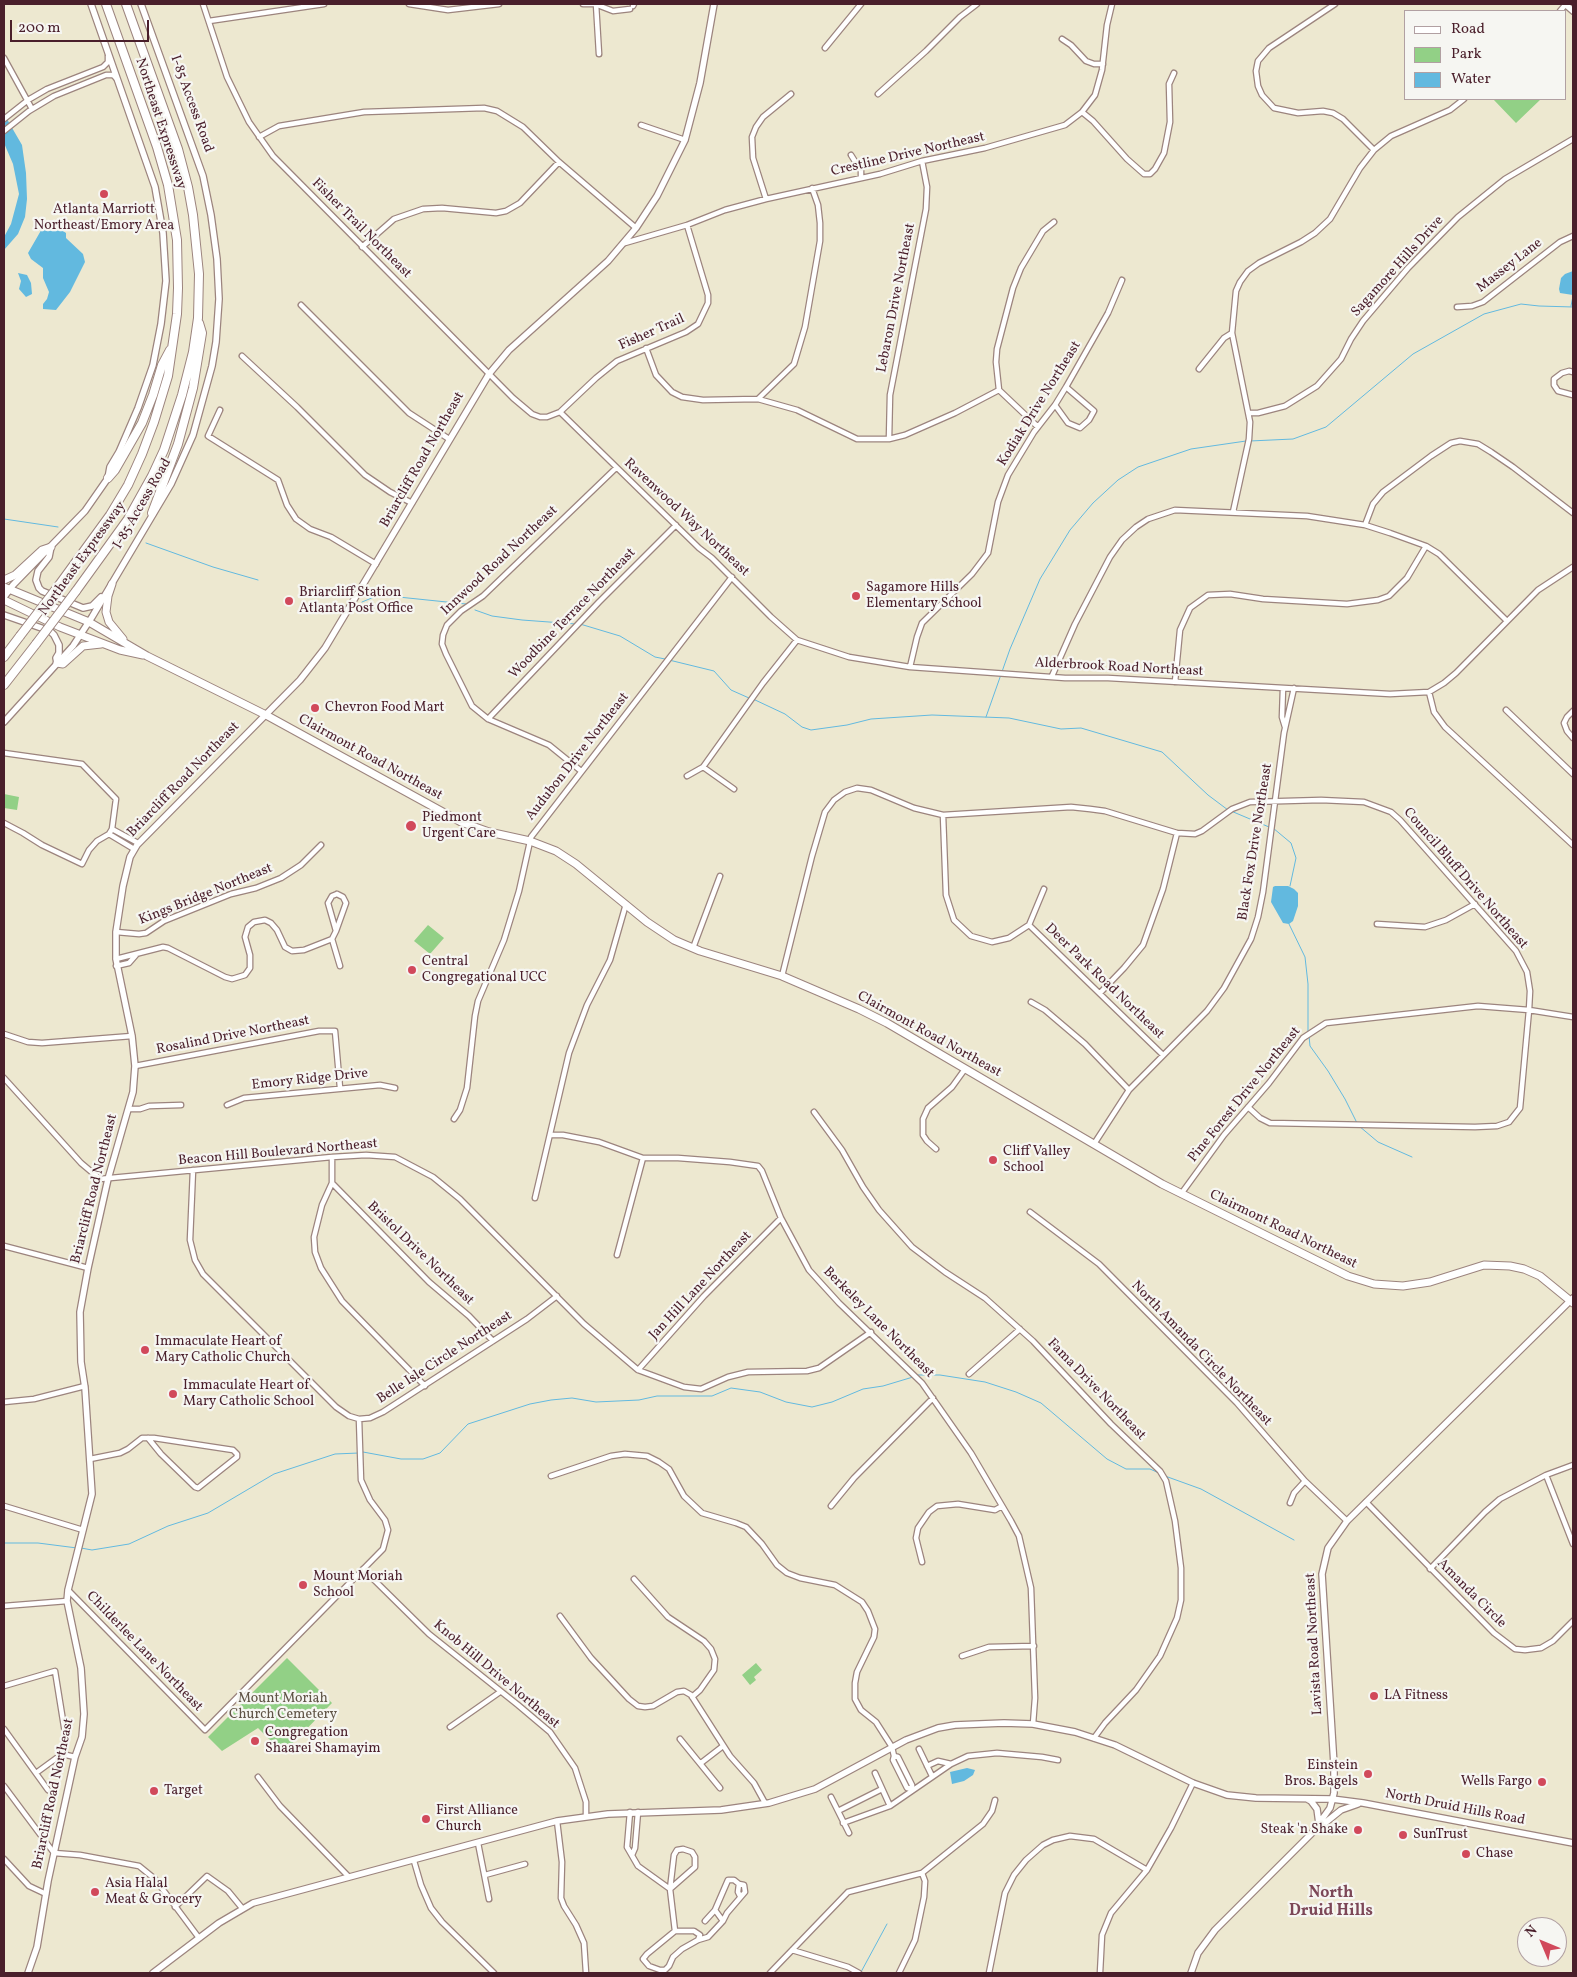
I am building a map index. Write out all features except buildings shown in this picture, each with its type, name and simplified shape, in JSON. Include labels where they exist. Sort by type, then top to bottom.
[{"type":"highway","name":"Northeast Expressway","points":[[4,657],[98,533],[128,485],[156,416],[168,376],[174,341],[178,288],[177,240],[173,208],[157,147],[106,4]]},
{"type":"highway","name":"Northeast Expressway","points":[[4,684],[76,591],[140,500],[164,450],[182,395],[193,352],[198,318],[199,274],[188,187],[178,149],[126,4]]},
{"type":"highway","points":[[152,513],[178,444],[193,388],[202,333],[198,318]]},
{"type":"highway","points":[[108,478],[115,470],[142,423],[162,365],[174,341]]},
{"type":"main road","points":[[4,599],[7,588],[51,548],[85,511],[108,478],[110,467],[119,452],[138,408],[153,365],[161,324],[166,281],[163,233],[154,187],[90,4]]},
{"type":"main road","name":"I-85 Access Road","points":[[4,722],[81,635],[171,484],[182,462],[201,411],[216,342],[218,283],[211,215],[203,176],[141,4]]},
{"type":"main road","name":"Briarcliff Road Northeast","points":[[28,1973],[37,1946],[54,1853],[75,1757],[82,1737],[84,1714],[82,1668],[67,1601],[68,1590],[92,1494],[85,1386],[81,1362],[80,1312],[108,1179],[133,1092],[135,1066],[132,1036],[116,966],[116,932],[125,872],[136,846],[300,680],[325,648],[489,374],[509,350],[608,261],[636,228],[657,196],[685,140],[700,83],[714,4]]},
{"type":"main road","points":[[1565,4],[1573,11]]},
{"type":"main road","points":[[4,580],[15,575],[42,550],[51,548]]},
{"type":"main road","points":[[51,548],[49,557],[38,571],[37,584],[42,591],[80,608],[86,608],[97,602],[112,584]]},
{"type":"main road","points":[[112,584],[106,612],[111,626],[124,641]]},
{"type":"main road","name":"Clairmont Road Northeast","points":[[7,588],[89,622],[147,656],[266,715],[461,822],[489,832],[530,841],[562,855],[665,935],[693,948],[782,976],[859,1008],[1181,1194],[1348,1276],[1366,1282],[1411,1286],[1477,1267],[1503,1265],[1524,1269],[1540,1276],[1572,1301]]},
{"type":"main road","name":"Clairmont Road Northeast","points":[[4,599],[81,635],[120,650],[147,656]]},
{"type":"main road","points":[[4,615],[34,625],[54,635],[59,645],[59,653],[56,658],[58,663],[62,664],[83,646],[104,644]]},
{"type":"main road","name":"Lavista Road Northeast","points":[[1192,1973],[1198,1953],[1214,1930],[1312,1833],[1330,1808],[1334,1793],[1334,1765],[1322,1574],[1328,1548],[1347,1521],[1572,1301]]},
{"type":"main road","name":"North Druid Hills Road","points":[[153,1973],[199,1938],[242,1908],[253,1903],[348,1876],[478,1844],[557,1821],[630,1812],[721,1810],[765,1803],[815,1789],[892,1747],[924,1733],[955,1725],[1004,1722],[1054,1727],[1094,1738],[1193,1783],[1236,1796],[1332,1799],[1363,1803],[1573,1843]]},
{"type":"main road","points":[[1304,1798],[1311,1801],[1317,1808],[1319,1824]]},
{"type":"main road","points":[[1312,1833],[1341,1810],[1363,1803]]},
{"type":"street","name":"Fisher Trail Northeast","points":[[203,4],[227,77],[259,137],[273,156],[513,398],[532,414],[540,417],[548,417],[560,412]]},
{"type":"street","points":[[209,22],[324,4]]},
{"type":"street","points":[[408,4],[448,10],[499,4]]},
{"type":"street","points":[[583,4],[596,4],[613,11],[632,6]]},
{"type":"street","points":[[596,4],[599,54]]},
{"type":"street","points":[[826,48],[861,4]]},
{"type":"street","points":[[878,94],[926,51],[960,17],[977,4]]},
{"type":"street","name":"Crestline Drive Northeast","points":[[625,242],[687,225],[725,210],[766,199],[880,174],[922,161],[985,148],[1065,125],[1082,112],[1095,95],[1103,64],[1107,25],[1112,4]]},
{"type":"street","points":[[1335,4],[1269,48],[1258,61],[1256,71],[1258,86],[1262,95],[1274,108],[1298,113],[1333,113],[1343,119],[1374,150]]},
{"type":"street","points":[[1062,40],[1071,45],[1086,60],[1094,64],[1103,64]]},
{"type":"street","points":[[4,119],[28,100],[58,83],[103,67],[108,62],[108,55]]},
{"type":"street","points":[[4,58],[32,109]]},
{"type":"street","points":[[1082,112],[1093,121],[1127,159],[1144,174],[1150,174],[1164,153],[1170,122],[1169,84],[1174,73]]},
{"type":"street","points":[[4,131],[32,109],[60,93],[106,75],[112,75],[117,80]]},
{"type":"street","points":[[766,199],[753,158],[752,137],[763,117],[792,94]]},
{"type":"street","points":[[1233,512],[1249,439],[1250,413],[1232,333],[1236,291],[1248,271],[1259,263],[1308,238],[1330,219],[1360,168],[1374,150],[1400,131],[1443,114],[1463,100]]},
{"type":"street","points":[[259,137],[279,126],[364,112],[484,108],[497,111],[523,127],[559,162],[636,228]]},
{"type":"street","points":[[641,126],[685,140]]},
{"type":"street","name":"Sagamore Hills Drive","points":[[1250,413],[1258,413],[1285,406],[1317,386],[1341,359],[1351,338],[1363,321],[1408,268],[1458,217],[1505,179],[1573,139]]},
{"type":"street","points":[[851,155],[857,164],[861,177]]},
{"type":"street","name":"Lebaron Drive Northeast","points":[[890,439],[890,395],[926,209],[927,187],[922,161]]},
{"type":"street","points":[[362,247],[394,219],[423,209],[442,208],[496,213],[506,211],[520,204],[559,162]]},
{"type":"street","points":[[758,400],[794,364],[805,328],[820,241],[818,205],[812,188]]},
{"type":"street","points":[[1038,427],[999,390],[996,362],[997,349],[1013,288],[1021,268],[1043,231],[1054,222]]},
{"type":"street","name":"Fisher Trail","points":[[560,412],[580,391],[610,366],[628,355],[686,332],[698,324],[708,303],[704,282],[687,225]]},
{"type":"street","name":"Massey Lane","points":[[1457,307],[1472,306],[1483,302],[1560,242],[1573,236]]},
{"type":"street","name":"Kodiak Drive Northeast","points":[[910,667],[922,623],[972,574],[988,553],[998,502],[1008,475],[1066,387],[1108,313],[1122,280]]},
{"type":"street","points":[[301,306],[409,413],[449,439]]},
{"type":"street","points":[[1199,369],[1224,338],[1232,333]]},
{"type":"street","points":[[646,348],[656,375],[672,392],[682,398],[758,400],[797,410],[857,439],[890,439],[922,428],[999,390]]},
{"type":"street","points":[[242,356],[370,479],[412,503]]},
{"type":"street","points":[[1573,372],[1562,373],[1554,379],[1554,384],[1558,391],[1573,395]]},
{"type":"street","points":[[1055,405],[1068,423],[1080,428],[1089,420],[1094,412],[1066,387]]},
{"type":"street","points":[[220,410],[208,436],[278,480],[287,505],[296,519],[310,529],[331,537],[376,564]]},
{"type":"street","name":"Ravenwood Way Northeast","points":[[560,412],[616,468],[651,499],[771,617],[797,640]]},
{"type":"street","points":[[1365,525],[1373,504],[1383,492],[1431,456],[1445,447],[1460,441],[1478,444],[1491,452],[1573,512]]},
{"type":"street","name":"Innwood Road Northeast","points":[[581,771],[549,745],[488,719],[472,706],[446,654],[442,644],[443,635],[447,626],[462,611],[484,596],[616,468]]},
{"type":"street","points":[[1052,676],[1076,624],[1110,558],[1122,540],[1148,519],[1175,510],[1307,516],[1365,525],[1426,546],[1439,554],[1508,622]]},
{"type":"street","name":"Woodbine Terrace Northeast","points":[[488,719],[599,602],[676,525]]},
{"type":"street","points":[[1175,682],[1180,630],[1190,608],[1208,595],[1230,594],[1263,599],[1347,604],[1372,602],[1389,596],[1397,589],[1407,578],[1426,546]]},
{"type":"street","name":"Alderbrook Road Northeast","points":[[797,640],[849,657],[910,667],[1390,694],[1429,692],[1456,674],[1538,590],[1573,567]]},
{"type":"street","name":"Audubon Drive Northeast","points":[[454,1119],[460,1110],[467,1088],[474,1016],[504,940],[519,891],[533,833],[732,577]]},
{"type":"street","points":[[687,776],[703,767],[763,683],[797,640]]},
{"type":"street","name":"Black Fox Drive Northeast","points":[[1283,688],[1282,717],[1285,727]]},
{"type":"street","name":"Black Fox Drive Northeast","points":[[1094,1144],[1129,1090],[1207,1010],[1224,988],[1251,939],[1263,892],[1285,727],[1289,720],[1294,688]]},
{"type":"street","points":[[1429,692],[1434,712],[1445,727],[1573,845]]},
{"type":"street","points":[[1506,710],[1573,774]]},
{"type":"street","points":[[1573,711],[1564,723],[1567,731],[1573,738]]},
{"type":"street","points":[[4,753],[82,764],[116,799],[112,829],[109,834],[96,842],[89,850],[82,864],[4,824]]},
{"type":"street","points":[[703,767],[734,789]]},
{"type":"street","name":"Council Bluff Drive Northeast","points":[[782,976],[825,812],[834,800],[845,792],[857,788],[871,790],[914,808],[944,815],[1072,807],[1090,809],[1177,833],[1195,834],[1232,809],[1250,802],[1321,800],[1364,802],[1390,812],[1400,820],[1516,951],[1527,972],[1530,991],[1520,1108],[1509,1122],[1497,1126],[1270,1123],[1260,1118],[1248,1107]]},
{"type":"street","points":[[944,815],[943,853],[946,895],[954,920],[971,936],[992,942],[1009,938],[1029,925],[1044,889]]},
{"type":"street","points":[[112,829],[136,846]]},
{"type":"street","points":[[1100,993],[1143,945],[1163,889],[1177,833]]},
{"type":"street","points":[[109,834],[136,846]]},
{"type":"street","points":[[118,839],[121,834]]},
{"type":"street","name":"Kings Bridge Northeast","points":[[116,932],[146,933],[164,921],[231,894],[256,888],[281,878],[301,865],[321,845]]},
{"type":"street","points":[[693,948],[720,876]]},
{"type":"street","points":[[116,959],[154,949],[168,948],[225,978],[232,979],[246,975],[250,968],[250,955],[245,937],[248,927],[254,922],[265,920],[271,923],[277,930],[285,947],[292,951],[304,950],[332,939],[336,931],[346,903],[343,897],[337,894],[332,896],[328,903],[336,931]]},
{"type":"street","points":[[535,1198],[569,1053],[587,1005],[610,960],[626,904]]},
{"type":"street","points":[[1377,924],[1425,927],[1446,920],[1475,904]]},
{"type":"street","name":"Deer Park Road Northeast","points":[[1029,925],[1163,1055]]},
{"type":"street","points":[[332,939],[340,966]]},
{"type":"street","points":[[116,966],[129,963],[137,954]]},
{"type":"street","points":[[1031,1002],[1045,1010],[1085,1044],[1129,1090]]},
{"type":"street","name":"Pine Forest Drive Northeast","points":[[1181,1194],[1224,1135],[1286,1062],[1303,1038],[1326,1023],[1478,1006],[1529,1010],[1573,1017]]},
{"type":"street","name":"Rosalind Drive Northeast","points":[[135,1066],[319,1031],[335,1031],[340,1088]]},
{"type":"street","points":[[4,1034],[28,1042],[42,1043],[132,1036]]},
{"type":"street","points":[[936,1150],[924,1135],[923,1119],[928,1108],[952,1087],[965,1069]]},
{"type":"street","points":[[4,1078],[81,1163],[97,1178],[108,1179]]},
{"type":"street","name":"Emory Ridge Drive","points":[[227,1105],[244,1098],[340,1088],[380,1085],[396,1088]]},
{"type":"street","points":[[129,1109],[181,1104]]},
{"type":"street","name":"Fama Drive Northeast","points":[[814,1112],[842,1150],[863,1187],[879,1210],[912,1247],[945,1272],[985,1298],[1020,1329],[1111,1424],[1160,1471],[1166,1481],[1175,1520],[1181,1568],[1181,1600],[1177,1618],[1160,1656],[1136,1690],[1094,1738]]},
{"type":"street","name":"Berkeley Lane Northeast","points":[[550,1135],[563,1135],[599,1142],[643,1158],[678,1158],[758,1166],[767,1180],[781,1218],[809,1270],[839,1303],[922,1383],[971,1453],[1019,1536],[1031,1588],[1035,1698],[1033,1724]]},
{"type":"street","name":"Beacon Hill Boulevard Northeast","points":[[108,1179],[332,1157],[366,1155],[395,1157],[433,1177],[482,1219],[584,1324],[638,1370]]},
{"type":"street","points":[[332,1157],[332,1183],[322,1205],[314,1238],[315,1252],[321,1268],[342,1301],[425,1386]]},
{"type":"street","points":[[617,1255],[643,1158]]},
{"type":"street","points":[[193,1170],[190,1240],[195,1260],[203,1274],[336,1407],[359,1420],[361,1480],[370,1500],[386,1520],[388,1530],[383,1548],[363,1569]]},
{"type":"street","name":"Bristol Drive Northeast","points":[[332,1183],[429,1282],[469,1316],[493,1341]]},
{"type":"street","name":"North Amanda Circle Northeast","points":[[1030,1212],[1099,1264],[1237,1403],[1306,1480],[1347,1521]]},
{"type":"street","name":"Jan Hill Lane Northeast","points":[[638,1370],[704,1296],[781,1218]]},
{"type":"street","points":[[4,1246],[88,1268]]},
{"type":"street","name":"Belle Isle Circle Northeast","points":[[359,1420],[384,1412],[493,1341],[557,1296]]},
{"type":"street","points":[[969,1374],[1020,1329]]},
{"type":"street","points":[[638,1370],[694,1389],[701,1389],[728,1377],[748,1372],[807,1371],[819,1368],[871,1332]]},
{"type":"street","points":[[4,1402],[34,1399],[85,1386]]},
{"type":"street","points":[[831,1506],[854,1478],[933,1398]]},
{"type":"street","points":[[90,1459],[120,1453],[142,1438],[148,1438],[233,1450],[238,1454],[198,1488],[161,1454],[148,1438]]},
{"type":"street","points":[[551,1476],[611,1456],[625,1454],[646,1456],[669,1469],[684,1496],[702,1513],[736,1522],[746,1527],[762,1544],[777,1565],[787,1573],[800,1578],[835,1585],[862,1602],[875,1629],[870,1648],[857,1672],[855,1699],[861,1710],[876,1722],[892,1747],[893,1760],[907,1788],[912,1789]]},
{"type":"street","points":[[1430,1569],[1500,1500],[1546,1475],[1573,1465]]},
{"type":"street","points":[[1546,1475],[1573,1544]]},
{"type":"street","points":[[1290,1503],[1294,1494],[1306,1480]]},
{"type":"street","name":"Amanda Circle","points":[[1366,1502],[1494,1633],[1515,1649],[1540,1648],[1553,1640],[1573,1621]]},
{"type":"street","points":[[922,1562],[916,1538],[918,1528],[929,1512],[937,1506],[958,1504],[996,1510],[1002,1506]]},
{"type":"street","points":[[4,1506],[83,1530]]},
{"type":"street","name":"Knob Hill Drive Northeast","points":[[363,1569],[429,1634],[550,1732],[571,1761],[586,1802],[586,1816]]},
{"type":"street","name":"Childerlee Lane Northeast","points":[[68,1590],[205,1730],[363,1569]]},
{"type":"street","points":[[634,1580],[668,1617],[704,1640],[711,1650],[715,1659],[714,1670],[700,1690],[692,1697]]},
{"type":"street","name":"Childerlee Lane Northeast","points":[[4,1606],[67,1601]]},
{"type":"street","points":[[560,1616],[592,1658],[629,1699],[638,1706],[645,1708],[653,1706],[677,1692],[684,1692],[692,1697],[723,1746],[754,1783],[765,1803]]},
{"type":"street","points":[[962,1656],[989,1647],[1034,1646]]},
{"type":"street","points":[[4,1686],[55,1671],[65,1733],[62,1754],[38,1772]]},
{"type":"street","points":[[450,1727],[500,1692]]},
{"type":"street","points":[[4,1729],[38,1772],[48,1790]]},
{"type":"street","points":[[680,1739],[720,1788]]},
{"type":"street","points":[[701,1763],[723,1746]]},
{"type":"street","points":[[919,1749],[932,1776]]},
{"type":"street","points":[[843,1823],[890,1806],[932,1776],[968,1756],[996,1753],[1058,1760]]},
{"type":"street","points":[[62,1754],[75,1757]]},
{"type":"street","points":[[894,1756],[898,1758],[912,1785],[912,1789]]},
{"type":"street","points":[[927,1766],[938,1761],[951,1764]]},
{"type":"street","points":[[900,1774],[905,1771]]},
{"type":"street","points":[[875,1773],[890,1806]]},
{"type":"street","points":[[258,1777],[280,1806],[348,1876]]},
{"type":"street","points":[[1100,1973],[1102,1936],[1111,1913],[1147,1870],[1193,1783]]},
{"type":"street","points":[[4,1786],[54,1853],[80,1855],[139,1866],[155,1879],[199,1938]]},
{"type":"street","points":[[838,1811],[882,1789]]},
{"type":"street","points":[[831,1797],[849,1833]]},
{"type":"street","points":[[770,1973],[848,1892],[922,1873],[983,1824],[992,1811],[995,1800]]},
{"type":"street","points":[[630,1812],[627,1847],[643,1871],[670,1889]]},
{"type":"street","points":[[632,1855],[635,1848],[638,1812]]},
{"type":"street","points":[[557,1821],[562,1862],[561,1898],[584,1942],[586,1973]]},
{"type":"street","points":[[989,1973],[1005,1893],[1014,1875],[1026,1860],[1043,1845],[1070,1836],[1094,1839],[1147,1870]]},
{"type":"street","points":[[478,1844],[489,1899]]},
{"type":"street","points":[[670,1889],[695,1867],[695,1857],[688,1849],[677,1850],[674,1855],[670,1889],[675,1931]]},
{"type":"street","points":[[4,1859],[29,1886],[46,1894]]},
{"type":"street","points":[[414,1861],[421,1885],[431,1908],[442,1922],[494,1973]]},
{"type":"street","points":[[485,1875],[525,1864]]},
{"type":"street","points":[[899,1973],[915,1940],[924,1897],[925,1880],[922,1873]]},
{"type":"street","points":[[176,1907],[207,1876],[228,1891],[242,1908]]},
{"type":"street","points":[[698,1940],[700,1935],[694,1931],[675,1931],[643,1959],[649,1966],[665,1970],[673,1957],[682,1949],[708,1937],[723,1921],[740,1896],[745,1892],[744,1885],[734,1880],[728,1880],[715,1910],[705,1921]]},
{"type":"street","points":[[715,1910],[723,1921]]},
{"type":"street","points":[[792,1950],[848,1967],[859,1973]]},
{"type":"green space","points":[[1494,100],[1540,100],[1516,123]]},
{"type":"green space","points":[[4,794],[19,797],[17,810],[4,808]]},
{"type":"green space","points":[[428,925],[444,938],[430,954],[414,941]]},
{"type":"green space","name":"Mount Moriah Church Cemetery","points":[[287,1658],[332,1703],[283,1753],[258,1728],[222,1751],[208,1737]]},
{"type":"green space","points":[[756,1663],[762,1670],[754,1677],[756,1680],[750,1685],[742,1675]]},
{"type":"water","points":[[4,114],[22,145],[27,199],[25,217],[18,234],[4,250],[4,237],[11,224],[19,194],[13,164],[4,143]]},
{"type":"water","points":[[47,220],[66,233],[66,238],[83,254],[85,262],[70,292],[56,310],[43,309],[43,304],[49,292],[43,278],[43,268],[31,259],[28,253]]},
{"type":"water","points":[[1573,271],[1573,295],[1560,293],[1561,278]]},
{"type":"water","points":[[18,273],[27,275],[31,283],[32,294],[26,297],[19,289],[21,281]]},
{"type":"water","points":[[1288,886],[1298,893],[1298,906],[1293,921],[1289,924],[1283,923],[1271,902],[1273,887]]},
{"type":"water","points":[[967,1768],[975,1770],[973,1775],[964,1781],[952,1784],[950,1772]]},
{"type":"waterway","points":[[1571,306],[1573,296]]},
{"type":"waterway","points":[[1250,441],[1293,439],[1326,427],[1413,354],[1484,314],[1521,304],[1573,307]]},
{"type":"waterway","points":[[986,717],[1010,649],[1040,579],[1070,530],[1093,503],[1118,480],[1138,467],[1191,449],[1246,441]]},
{"type":"waterway","points":[[4,519],[58,527]]},
{"type":"waterway","points":[[146,543],[213,567],[258,580]]},
{"type":"waterway","points":[[362,602],[379,595],[466,604]]},
{"type":"waterway","points":[[475,610],[492,616],[576,624]]},
{"type":"waterway","points":[[580,624],[620,636],[655,657],[665,659]]},
{"type":"waterway","points":[[669,660],[714,671],[731,690],[749,698]]},
{"type":"waterway","points":[[753,699],[785,714],[802,727],[811,730],[847,725],[871,719],[932,715],[1009,718],[1061,729],[1081,728],[1162,752],[1208,795],[1228,810]]},
{"type":"waterway","points":[[1231,811],[1269,827]]},
{"type":"waterway","points":[[1273,828],[1291,843],[1296,858],[1290,886]]},
{"type":"waterway","points":[[1289,924],[1305,957],[1308,984],[1308,1032]]},
{"type":"waterway","points":[[1309,1036],[1310,1046],[1328,1071],[1357,1123]]},
{"type":"waterway","points":[[1359,1126],[1378,1142],[1412,1157]]},
{"type":"waterway","points":[[917,1375],[940,1375],[985,1382],[1016,1392],[1041,1403],[1107,1459],[1126,1469],[1150,1469],[1159,1473]]},
{"type":"waterway","points":[[363,1452],[401,1459],[423,1459],[440,1453],[468,1424],[530,1404],[551,1400],[572,1398],[596,1402],[639,1400],[657,1396],[712,1396],[731,1388],[760,1392],[786,1402],[812,1407],[832,1402],[863,1389],[883,1386],[913,1377]]},
{"type":"waterway","points":[[81,1548],[92,1550],[129,1544],[168,1526],[208,1513],[274,1474],[335,1454],[359,1453]]},
{"type":"waterway","points":[[1165,1476],[1201,1489],[1294,1540]]},
{"type":"waterway","points":[[4,1543],[38,1543],[77,1548]]},
{"type":"waterway","points":[[861,1972],[887,1924]]},
{"type":"place","name":"Atlanta Marriott Northeast/Emory Area","points":[[104,194]]},
{"type":"place","name":"Sagamore Hills Elementary School","points":[[856,596]]},
{"type":"place","name":"Briarcliff Station Atlanta Post Office","points":[[289,601]]},
{"type":"place","name":"Chevron Food Mart","points":[[315,708]]},
{"type":"place","name":"Piedmont Urgent Care","points":[[411,826]]},
{"type":"place","name":"Central Congregational UCC","points":[[412,970]]},
{"type":"place","name":"Cliff Valley School","points":[[993,1160]]},
{"type":"place","name":"Immaculate Heart of Mary Catholic Church","points":[[145,1350]]},
{"type":"place","name":"Immaculate Heart of Mary Catholic School","points":[[173,1394]]},
{"type":"place","name":"Mount Moriah School","points":[[303,1585]]},
{"type":"place","name":"LA Fitness","points":[[1374,1696]]},
{"type":"place","name":"Congregation Shaarei Shamayim","points":[[255,1741]]},
{"type":"place","name":"Einstein Bros. Bagels","points":[[1368,1774]]},
{"type":"place","name":"Wells Fargo","points":[[1542,1782]]},
{"type":"place","name":"Target","points":[[154,1791]]},
{"type":"place","name":"First Alliance Church","points":[[426,1819]]},
{"type":"place","name":"Steak 'n Shake","points":[[1358,1830]]},
{"type":"place","name":"SunTrust","points":[[1403,1835]]},
{"type":"place","name":"Chase","points":[[1466,1854]]},
{"type":"place","name":"Asia Halal Meat & Grocery","points":[[95,1892]]},
{"type":"district","name":"North Druid Hills","points":[[1331,1903]]}]
